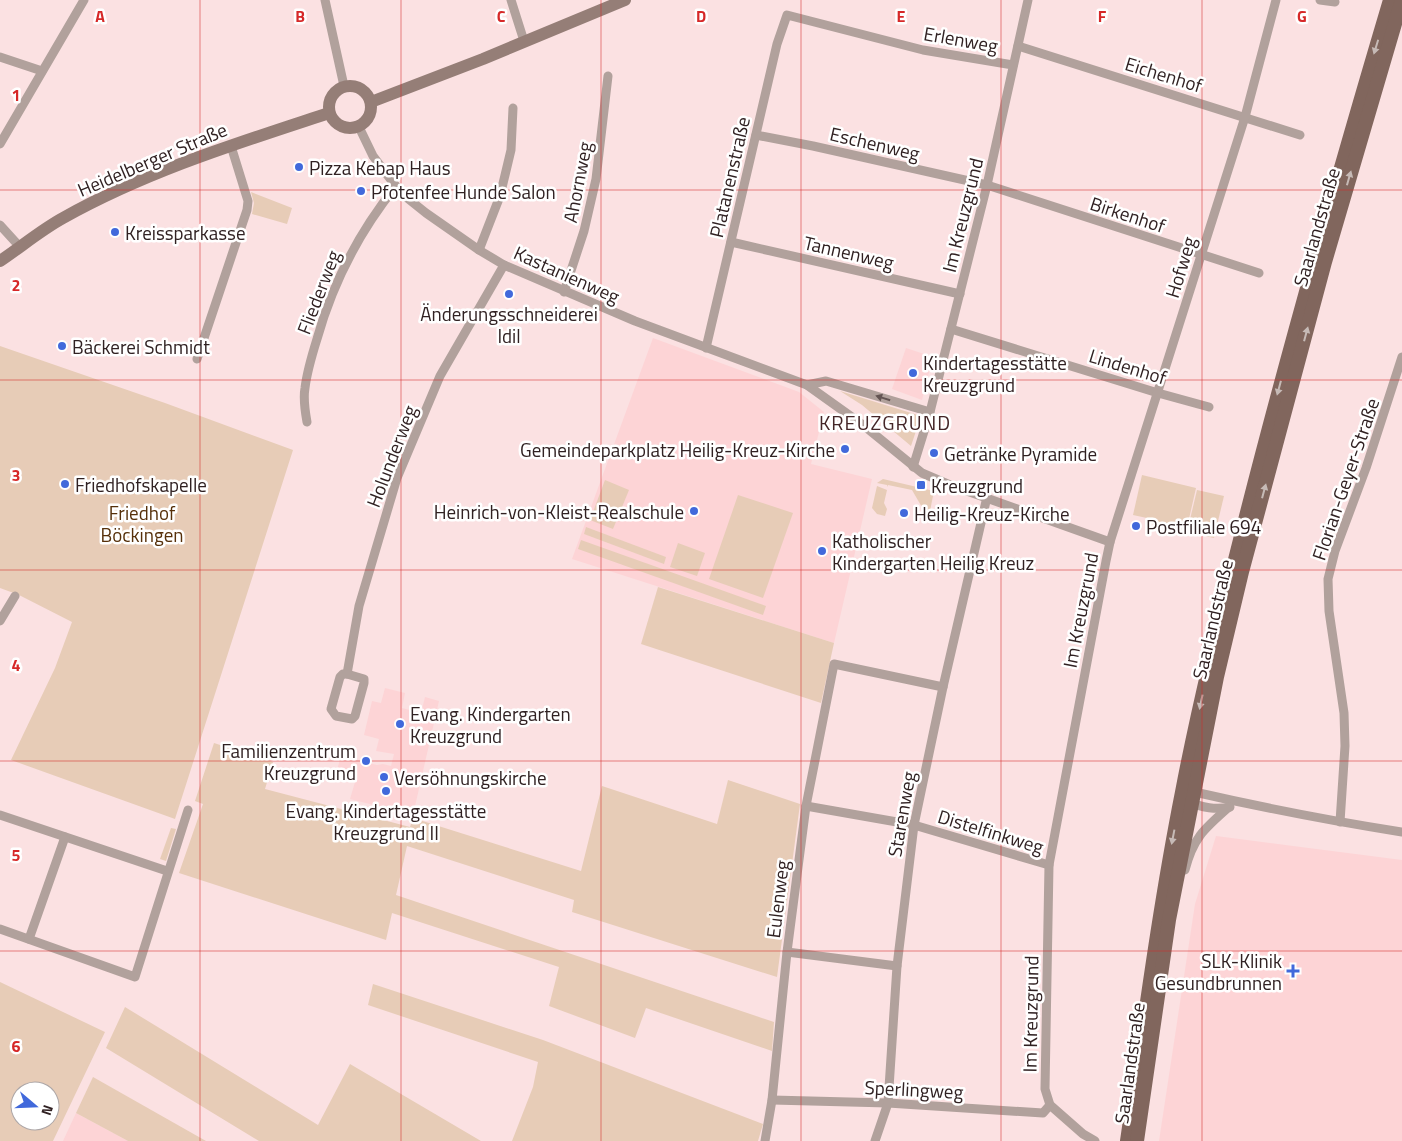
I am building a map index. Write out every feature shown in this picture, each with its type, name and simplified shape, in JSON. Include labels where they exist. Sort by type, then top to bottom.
[{"type":"main road","points":[[371,102],[483,59],[625,0]]},
{"type":"main road","name":"Saarlandstraße","points":[[1136,1141],[1207,677],[1264,442],[1311,270],[1390,0]]},
{"type":"main road","name":"Saarlandstraße","points":[[1127,1141],[1153,951],[1246,556],[1325,262],[1402,0]]},
{"type":"main road","points":[[344,86],[355,86],[366,92],[371,102],[371,112],[367,121],[359,127],[350,129],[341,127],[333,121],[329,113],[329,102],[334,92],[344,86]]},
{"type":"main road","name":"Heidelberger Straße","points":[[0,261],[62,218],[106,196],[200,156],[329,113]]},
{"type":"street","points":[[0,144],[84,0]]},
{"type":"street","points":[[325,0],[344,86]]},
{"type":"street","points":[[511,0],[524,41]]},
{"type":"street","name":"Im Kreuzgrund","points":[[1028,0],[987,185],[930,412],[913,467],[950,485],[1110,542],[1049,865],[1045,1089],[1050,1105]]},
{"type":"street","name":"Hofweg","points":[[1110,542],[1244,117],[1276,0]]},
{"type":"street","points":[[1320,0],[1335,2]]},
{"type":"street","name":"Erlenweg","points":[[787,15],[923,50],[1013,65]]},
{"type":"street","name":"Platanenstraße","points":[[706,348],[777,44],[787,15]]},
{"type":"street","name":"Eichenhof","points":[[1018,46],[1300,135]]},
{"type":"street","points":[[0,57],[42,71]]},
{"type":"street","name":"Ahornweg","points":[[564,292],[584,231],[596,179],[608,76]]},
{"type":"street","points":[[479,250],[500,196],[511,150],[513,108]]},
{"type":"street","name":"Kastanienweg","points":[[359,127],[373,156],[401,193],[426,214],[479,250],[504,265],[564,292],[706,348],[808,385],[863,425],[913,467]]},
{"type":"street","name":"Eschenweg","points":[[756,135],[987,185]]},
{"type":"street","points":[[197,359],[247,210],[248,201],[231,146]]},
{"type":"street","name":"Birkenhof","points":[[987,185],[1259,273]]},
{"type":"street","name":"Fliederweg","points":[[307,422],[304,389],[329,300],[341,271],[356,243],[375,212],[396,186]]},
{"type":"street","points":[[0,225],[20,247]]},
{"type":"street","name":"Tannenweg","points":[[731,242],[960,294]]},
{"type":"street","name":"Holunderweg","points":[[347,674],[359,606],[397,478],[440,376],[504,265]]},
{"type":"street","name":"Lindenhof","points":[[951,328],[1158,393],[1209,407]]},
{"type":"street","name":"Florian-Geyer-Straße","points":[[1340,822],[1345,746],[1344,713],[1330,619],[1328,579],[1335,551],[1366,468],[1402,356]]},
{"type":"street","name":"Kastanienweg","points":[[808,385],[826,381],[930,412]]},
{"type":"street","name":"Starenweg","points":[[876,1141],[888,1103],[896,966],[914,825],[943,687],[987,497]]},
{"type":"street","points":[[0,621],[15,596]]},
{"type":"street","name":"Eulenweg","points":[[764,1141],[772,1100],[787,952],[806,806],[834,664],[943,687]]},
{"type":"street","name":"Holunderweg","points":[[343,674],[347,674],[364,679],[355,716],[348,720],[336,716],[331,710],[340,677],[343,674]]},
{"type":"street","points":[[1189,795],[1198,806],[1221,809],[1244,804]]},
{"type":"street","points":[[1189,795],[1402,832]]},
{"type":"street","name":"Distelfinkweg","points":[[806,806],[914,825],[1049,865]]},
{"type":"street","points":[[1169,920],[1178,902],[1193,844],[1209,825],[1229,807]]},
{"type":"street","points":[[0,929],[135,977],[188,810]]},
{"type":"street","points":[[0,816],[168,871]]},
{"type":"street","points":[[29,939],[65,837]]},
{"type":"street","points":[[787,952],[896,966]]},
{"type":"street","name":"Sperlingweg","points":[[772,1100],[888,1103],[1043,1113],[1050,1105]]},
{"type":"street","points":[[1050,1105],[1082,1137],[1095,1141]]},
{"type":"shaded area","name":"Heinrich-von-Kleist-Realschule","points":[[653,338],[799,392],[824,412],[811,464],[872,479],[834,643],[572,559]]},
{"type":"shaded area","name":"Kindertagesstätte Kreuzgrund","points":[[906,348],[933,357],[922,400],[892,389]]},
{"type":"shaded area","points":[[385,688],[405,693],[402,708],[421,713],[425,697],[439,701],[413,815],[350,799],[355,782],[335,777],[341,756],[377,765],[391,766],[394,754],[376,751],[379,739],[364,735],[372,701],[381,703]]},
{"type":"shaded area","name":"SLK-Klinik Gesundbrunnen","points":[[1216,836],[1402,860],[1402,1141],[1159,1141],[1195,904]]},
{"type":"shaded area","points":[[76,1113],[128,1141],[63,1141]]},
{"type":"green space","points":[[251,192],[292,208],[287,224],[252,214],[254,203]]},
{"type":"green space","name":"Friedhof Böckingen","points":[[0,346],[293,450],[175,819],[11,760],[55,668],[72,622],[19,595],[0,588]]},
{"type":"green space","points":[[840,391],[921,416],[911,446],[862,405]]},
{"type":"green space","points":[[1142,475],[1196,488],[1186,532],[1156,525],[1156,520],[1133,515]]},
{"type":"green space","points":[[883,479],[934,491],[930,511],[923,509],[912,490],[888,485],[887,487],[887,485],[877,483]]},
{"type":"green space","points":[[605,480],[629,490],[613,529],[590,520]]},
{"type":"green space","points":[[877,486],[887,490],[884,503],[887,509],[885,516],[877,514],[872,508]]},
{"type":"green space","points":[[1197,490],[1224,496],[1214,538],[1187,532]]},
{"type":"green space","points":[[738,495],[793,513],[763,598],[709,579]]},
{"type":"green space","points":[[586,527],[666,557],[664,564],[584,534]]},
{"type":"green space","points":[[581,540],[766,606],[763,615],[578,549]]},
{"type":"green space","points":[[678,543],[705,553],[697,576],[670,567]]},
{"type":"green space","points":[[658,587],[834,643],[821,703],[641,644]]},
{"type":"green space","points":[[214,743],[273,762],[265,789],[410,827],[413,818],[581,871],[602,786],[717,824],[728,780],[800,804],[777,977],[572,912],[574,900],[407,846],[396,895],[774,1022],[772,1051],[646,1008],[635,1038],[549,1006],[559,967],[392,913],[386,940],[179,873],[203,804],[195,801]]},
{"type":"green space","points":[[171,828],[176,829],[166,861],[160,859]]},
{"type":"green space","points":[[0,982],[105,1032],[60,1126],[60,1081],[10,1081],[10,1131],[58,1131],[53,1141],[0,1141]]},
{"type":"green space","points":[[373,984],[543,1040],[763,1124],[758,1141],[512,1141],[533,1087],[538,1062],[368,1005]]},
{"type":"green space","points":[[125,1007],[318,1125],[350,1064],[481,1141],[259,1141],[106,1048]]},
{"type":"green space","points":[[93,1077],[206,1141],[128,1141],[76,1113]]},
{"type":"place","name":"Pizza Kebap Haus","points":[[299,167]]},
{"type":"place","name":"Pfotenfee Hunde Salon","points":[[361,191]]},
{"type":"place","name":"Kreissparkasse","points":[[115,232]]},
{"type":"place","name":"Änderungsschneiderei Idil","points":[[509,294]]},
{"type":"place","name":"Bäckerei Schmidt","points":[[62,346]]},
{"type":"place","name":"Kindertagesstätte Kreuzgrund","points":[[913,373]]},
{"type":"place","name":"Gemeindeparkplatz Heilig-Kreuz-Kirche","points":[[845,449]]},
{"type":"place","name":"Getränke Pyramide","points":[[934,453]]},
{"type":"place","name":"Friedhofskapelle","points":[[65,484]]},
{"type":"place","name":"Kreuzgrund","points":[[921,485]]},
{"type":"place","name":"Heinrich-von-Kleist-Realschule","points":[[694,511]]},
{"type":"place","name":"Heilig-Kreuz-Kirche","points":[[904,513]]},
{"type":"place","name":"Postfiliale 694","points":[[1136,526]]},
{"type":"place","name":"Katholischer Kindergarten Heilig Kreuz","points":[[822,551]]},
{"type":"place","name":"Evang. Kindergarten Kreuzgrund","points":[[400,724]]},
{"type":"place","name":"Familienzentrum Kreuzgrund","points":[[366,761]]},
{"type":"place","name":"Versöhnungskirche","points":[[384,777]]},
{"type":"place","name":"Evang. Kindertagesstätte Kreuzgrund II","points":[[386,791]]},
{"type":"place","name":"SLK-Klinik Gesundbrunnen","points":[[1293,971]]},
{"type":"district","name":"KREUZGRUND","points":[[885,422]]}]
